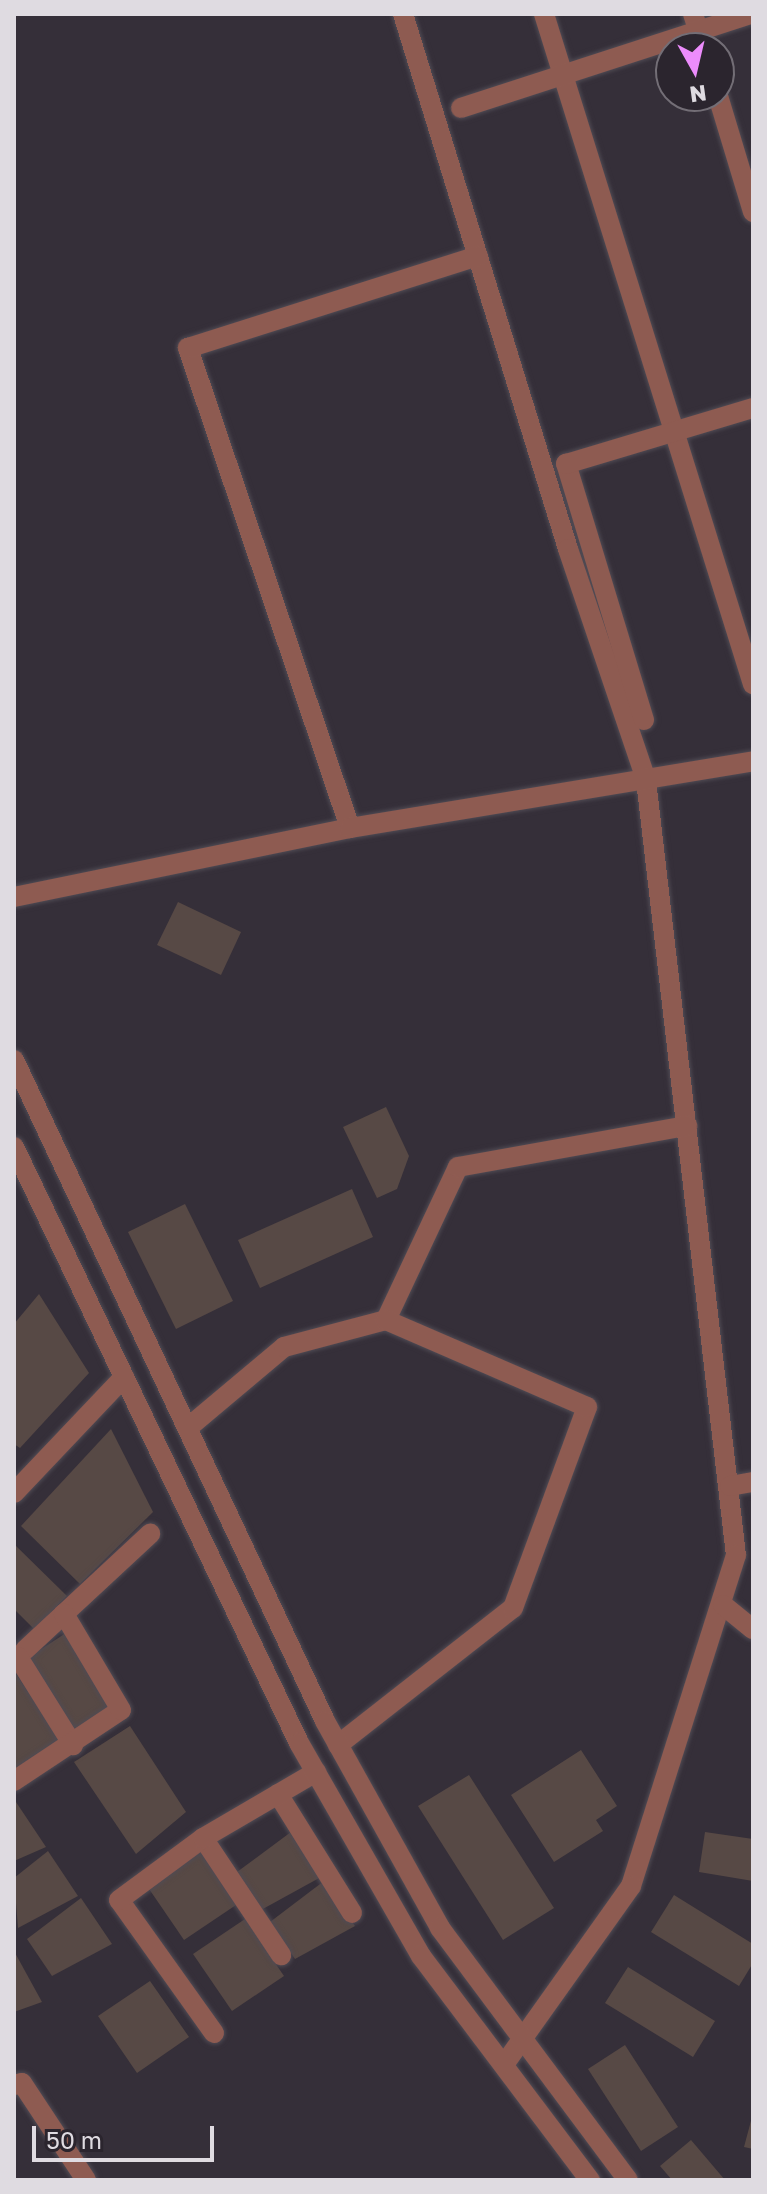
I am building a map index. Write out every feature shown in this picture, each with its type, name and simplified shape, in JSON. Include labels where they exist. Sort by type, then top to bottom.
[{"type":"street","points":[[403,14],[646,780],[736,1555],[723,1605],[631,1886],[525,2041],[505,2063]]},
{"type":"street","points":[[544,14],[753,684]]},
{"type":"street","points":[[461,108],[751,14]]},
{"type":"street","points":[[723,112],[753,212]]},
{"type":"street","points":[[350,828],[188,348],[478,256]]},
{"type":"street","points":[[644,720],[566,464],[753,408]]},
{"type":"street","points":[[14,897],[350,828],[753,761]]},
{"type":"street","points":[[14,1060],[190,1426],[338,1745],[440,1928],[628,2180]]},
{"type":"street","points":[[386,1320],[458,1167],[687,1126]]},
{"type":"street","points":[[14,1147],[316,1772],[421,1956],[505,2063],[590,2180]]},
{"type":"street","points":[[190,1426],[284,1347],[386,1320],[587,1407],[513,1608],[338,1745]]},
{"type":"street","points":[[14,1493],[124,1377]]},
{"type":"street","points":[[730,1486],[753,1482]]},
{"type":"street","points":[[73,1745],[18,1651],[64,1614],[150,1534]]},
{"type":"street","points":[[723,1605],[753,1629]]},
{"type":"street","points":[[14,1781],[73,1745],[121,1710],[64,1614]]},
{"type":"street","points":[[214,2033],[119,1900],[203,1838],[316,1772]]},
{"type":"street","points":[[278,1794],[352,1913]]},
{"type":"street","points":[[203,1838],[281,1955]]},
{"type":"street","points":[[14,2085],[22,2083],[86,2180]]},
{"type":"building","points":[[178,902],[241,932],[221,975],[157,945]]},
{"type":"building","points":[[386,1107],[409,1156],[397,1189],[377,1198],[343,1127]]},
{"type":"building","points":[[352,1189],[373,1237],[260,1288],[238,1240]]},
{"type":"building","points":[[185,1204],[233,1301],[176,1329],[128,1232]]},
{"type":"building","points":[[39,1294],[89,1373],[20,1448],[14,1444],[14,1324]]},
{"type":"building","points":[[111,1429],[153,1512],[80,1584],[21,1526]]},
{"type":"building","points":[[14,1544],[67,1596],[34,1629],[14,1609]]},
{"type":"building","points":[[69,1631],[117,1702],[75,1730],[26,1659]]},
{"type":"building","points":[[14,1671],[60,1740],[14,1770]]},
{"type":"building","points":[[130,1726],[186,1812],[136,1854],[74,1762]]},
{"type":"building","points":[[581,1750],[617,1806],[596,1820],[603,1831],[554,1862],[511,1795]]},
{"type":"building","points":[[469,1775],[554,1908],[503,1940],[418,1806]]},
{"type":"building","points":[[14,1799],[46,1847],[14,1861]]},
{"type":"building","points":[[291,1832],[321,1877],[261,1910],[237,1872]]},
{"type":"building","points":[[705,1832],[753,1839],[753,1881],[699,1872]]},
{"type":"building","points":[[197,1847],[236,1905],[184,1940],[145,1883]]},
{"type":"building","points":[[48,1851],[78,1896],[18,1928],[14,1878]]},
{"type":"building","points":[[324,1881],[355,1926],[295,1959],[270,1922]]},
{"type":"building","points":[[674,1895],[753,1944],[753,1963],[739,1986],[651,1932]]},
{"type":"building","points":[[81,1898],[112,1944],[52,1976],[27,1939]]},
{"type":"building","points":[[245,1919],[284,1976],[232,2011],[193,1954]]},
{"type":"building","points":[[14,1951],[42,2002],[14,2012]]},
{"type":"building","points":[[628,1967],[715,2021],[693,2057],[605,2003]]},
{"type":"building","points":[[150,1981],[189,2037],[137,2073],[98,2016]]},
{"type":"building","points":[[625,2045],[678,2127],[641,2151],[588,2069]]},
{"type":"building","points":[[753,2117],[753,2149],[744,2147]]},
{"type":"building","points":[[691,2140],[725,2180],[672,2180],[660,2166]]}]
